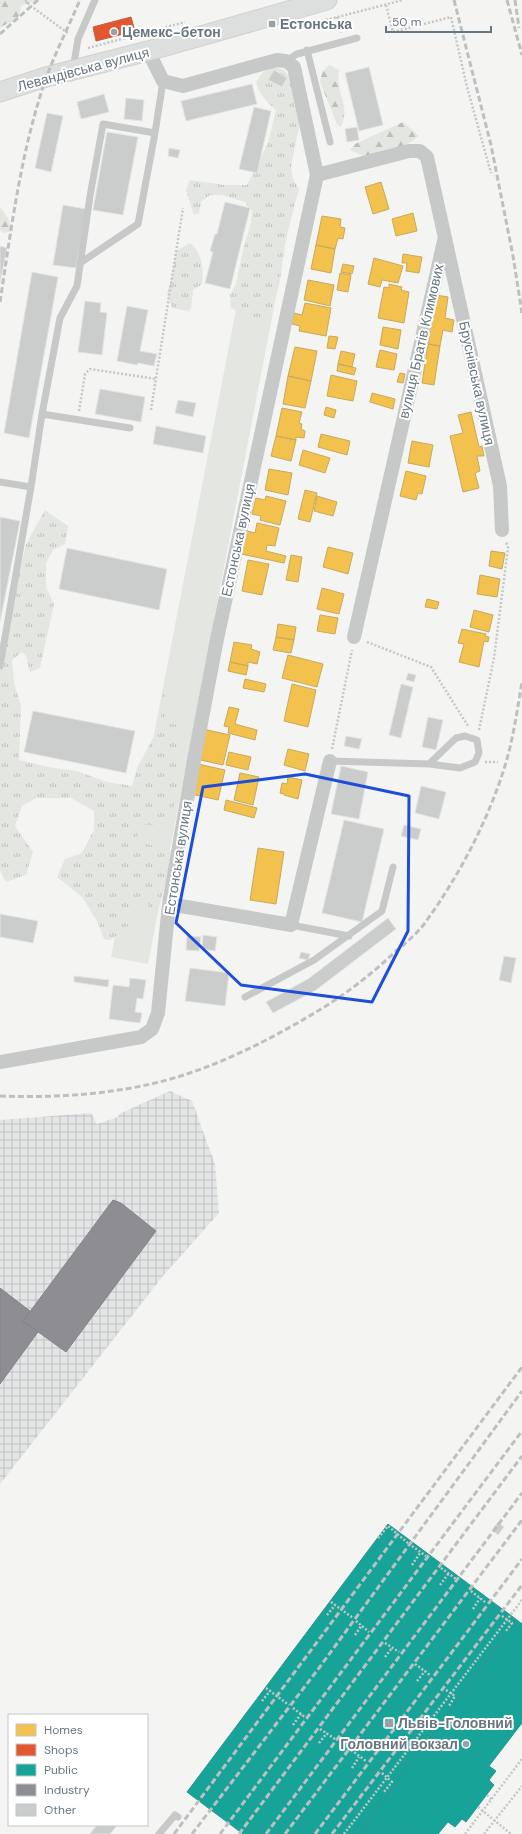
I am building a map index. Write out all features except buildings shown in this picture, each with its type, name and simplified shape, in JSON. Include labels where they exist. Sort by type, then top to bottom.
[{"type":"main road","name":"Левандівська вулиця","points":[[0,92],[46,78],[73,62],[148,51],[327,0]]},
{"type":"street","points":[[148,51],[163,81],[183,86],[277,60],[286,61]]},
{"type":"street","name":"Естонська вулиця","points":[[0,1062],[142,1036],[152,1029],[158,1013],[169,904],[217,639],[317,175],[294,67],[286,61]]},
{"type":"street","name":"вулиця Братів Климових","points":[[317,175],[409,151],[420,152],[427,157],[445,236],[354,637]]},
{"type":"street","name":"Бруснівська вулиця","points":[[445,236],[500,486],[502,530]]},
{"type":"street","points":[[169,904],[291,925],[330,761]]},
{"type":"lane","points":[[73,62],[78,39],[95,0]]},
{"type":"lane","points":[[286,61],[307,50],[357,38]]},
{"type":"lane","points":[[307,50],[330,142]]},
{"type":"lane","points":[[80,263],[138,224],[163,81]]},
{"type":"lane","points":[[0,666],[42,414],[60,318],[77,286],[103,124],[155,133]]},
{"type":"lane","points":[[42,414],[130,428]]},
{"type":"lane","points":[[0,482],[31,486]]},
{"type":"lane","points":[[330,761],[429,764],[460,768],[475,762],[479,753],[477,740],[465,736],[456,738],[429,764]]},
{"type":"lane","points":[[245,997],[314,960],[350,936],[382,911],[393,867]]},
{"type":"lane","points":[[291,925],[350,936]]},
{"type":"lane","points":[[159,1834],[175,1815],[178,1817]]},
{"type":"path","points":[[25,0],[31,6],[78,39],[95,45]]},
{"type":"path","points":[[386,5],[393,32],[451,17],[467,87],[491,173]]},
{"type":"path","points":[[337,17],[341,32]]},
{"type":"path","points":[[73,62],[95,45],[188,21]]},
{"type":"path","points":[[151,410],[182,208]]},
{"type":"path","points":[[78,420],[85,374],[90,369],[156,379]]},
{"type":"path","points":[[477,740],[494,658],[508,548],[502,530]]},
{"type":"path","points":[[330,761],[354,637],[432,667],[477,740]]},
{"type":"path","points":[[378,1538],[388,1526],[409,1544]]},
{"type":"path","points":[[412,1546],[426,1556]]},
{"type":"path","points":[[412,1565],[420,1553]]},
{"type":"path","points":[[441,1568],[456,1579]]},
{"type":"path","points":[[440,1585],[448,1573]]},
{"type":"path","points":[[471,1591],[485,1602]]},
{"type":"path","points":[[473,1609],[480,1598]]},
{"type":"path","points":[[344,1834],[506,1619],[522,1600]]},
{"type":"path","points":[[331,1602],[353,1618]]},
{"type":"path","points":[[327,1615],[335,1605]]},
{"type":"path","points":[[502,1616],[512,1624],[506,1631]]},
{"type":"path","points":[[356,1621],[369,1632]]},
{"type":"path","points":[[355,1635],[362,1625]]},
{"type":"path","points":[[385,1643],[399,1652]]},
{"type":"path","points":[[385,1657],[392,1648]]},
{"type":"path","points":[[415,1664],[430,1675]]},
{"type":"path","points":[[417,1681],[425,1671]]},
{"type":"path","points":[[266,1688],[289,1705]]},
{"type":"path","points":[[262,1701],[270,1690]]},
{"type":"path","points":[[446,1690],[455,1696],[448,1706]]},
{"type":"path","points":[[293,1708],[305,1717]]},
{"type":"path","points":[[293,1725],[301,1714]]},
{"type":"path","points":[[320,1729],[335,1739]]},
{"type":"path","points":[[320,1743],[327,1733]]},
{"type":"path","points":[[351,1750],[366,1761]]},
{"type":"path","points":[[352,1768],[359,1757]]},
{"type":"path","points":[[465,1834],[522,1759]]},
{"type":"path","points":[[382,1773],[392,1782],[384,1792]]},
{"type":"path","points":[[484,1834],[522,1786]]},
{"type":"path","points":[[486,1795],[492,1800]]},
{"type":"path","points":[[478,1807],[511,1834]]},
{"type":"highlighted area","points":[[305,774],[409,796],[408,931],[372,1002],[241,985],[176,923],[203,787]]},
{"type":"shaded area","points":[[170,1091],[192,1101],[215,1164],[219,1213],[163,1276],[0,1484],[0,1120],[91,1113],[97,1124],[118,1117],[119,1114]]},
{"type":"green space","points":[[0,0],[40,0],[22,5],[17,19],[0,28]]},
{"type":"green space","points":[[329,65],[339,70],[339,86],[344,105],[344,118],[341,127],[337,124],[320,82],[322,72]]},
{"type":"green space","points":[[273,66],[284,70],[292,80],[300,125],[291,167],[293,179],[299,189],[283,256],[279,286],[273,305],[262,322],[253,320],[231,307],[230,295],[236,284],[243,250],[251,223],[252,211],[245,202],[222,195],[210,195],[201,202],[199,213],[194,215],[186,190],[190,180],[224,185],[247,185],[268,143],[276,110],[263,97],[256,82],[263,72]]},
{"type":"green space","points":[[403,122],[419,136],[400,150],[366,157],[350,150],[355,144]]},
{"type":"green space","points":[[0,207],[8,218],[12,231],[4,233],[0,230]]},
{"type":"green space","points":[[190,243],[200,256],[203,279],[202,284],[193,290],[191,309],[188,311],[172,308],[167,293],[171,282],[176,251]]},
{"type":"green space","points":[[241,284],[277,291],[148,964],[111,957]]},
{"type":"green space","points":[[45,510],[68,526],[65,544],[53,550],[46,563],[46,587],[54,604],[40,668],[30,672],[26,656],[22,652],[12,660],[14,683],[21,706],[19,760],[53,768],[76,771],[107,782],[132,786],[137,768],[161,723],[162,690],[175,687],[165,720],[181,727],[182,764],[172,813],[162,825],[142,825],[135,840],[171,851],[171,864],[154,925],[145,892],[138,898],[127,928],[110,940],[104,939],[97,921],[82,897],[57,877],[65,859],[82,853],[94,830],[94,811],[71,798],[36,798],[22,806],[15,826],[33,852],[26,875],[6,882],[0,871],[0,658],[26,544]]},
{"type":"railway","points":[[0,34],[38,0]]},
{"type":"railway","points":[[0,302],[17,195],[34,116],[50,67],[80,0]]},
{"type":"railway","points":[[454,0],[491,145],[513,256],[522,313]]},
{"type":"railway","points":[[507,0],[522,55]]},
{"type":"railway","points":[[515,0],[519,28]]},
{"type":"railway","points":[[0,1096],[37,1097],[114,1091],[151,1084],[197,1071],[242,1052],[285,1030],[326,1006],[362,980],[417,933],[451,884],[472,847],[504,769],[512,737],[522,682]]},
{"type":"railway","points":[[174,1834],[522,1367]]},
{"type":"railway","points":[[192,1834],[319,1668],[522,1391]]},
{"type":"railway","points":[[220,1834],[522,1431]]},
{"type":"railway","points":[[239,1834],[522,1456]]},
{"type":"railway","points":[[266,1834],[522,1493]]},
{"type":"railway","points":[[285,1834],[522,1520]]},
{"type":"railway","points":[[315,1834],[522,1559]]},
{"type":"railway","points":[[332,1834],[522,1585]]},
{"type":"place","name":"Естонська","points":[[272,24]]},
{"type":"place","name":"Цемекс-бетон","points":[[114,32]]},
{"type":"place","name":"Львів-Головний","points":[[389,1723]]},
{"type":"place","name":"Головний вокзал","points":[[466,1744]]}]
